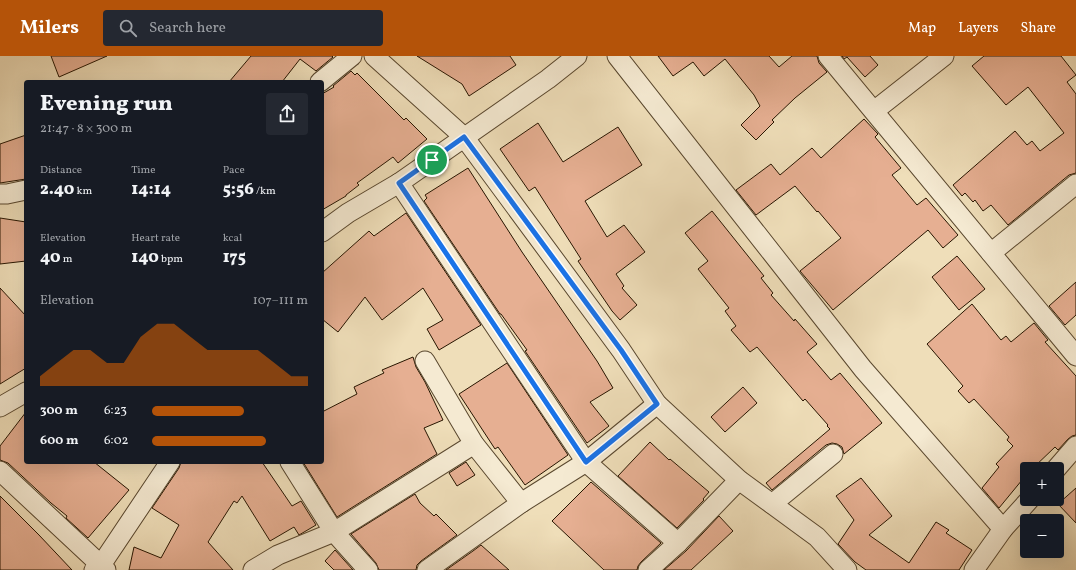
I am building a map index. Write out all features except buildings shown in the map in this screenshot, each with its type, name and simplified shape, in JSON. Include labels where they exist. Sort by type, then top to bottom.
[{"type":"street","points":[[322,80],[352,56]]},
{"type":"street","points":[[374,56],[464,137],[621,350],[657,404],[739,480],[817,537],[847,570]]},
{"type":"street","points":[[324,231],[348,213],[399,183],[548,79],[577,56]]},
{"type":"street","points":[[617,56],[863,369],[1003,529]]},
{"type":"street","points":[[828,56],[1076,356]]},
{"type":"street","points":[[874,112],[944,56]]},
{"type":"street","points":[[399,183],[586,462],[678,543]]},
{"type":"street","points":[[991,253],[1076,184]]},
{"type":"street","points":[[0,194],[24,190]]},
{"type":"street","points":[[425,361],[474,444],[520,503]]},
{"type":"street","points":[[0,407],[24,393]]},
{"type":"street","points":[[427,570],[520,503],[586,462],[657,404]]},
{"type":"street","points":[[253,570],[278,555],[334,532],[474,444]]},
{"type":"street","points":[[1062,462],[1076,446]]},
{"type":"street","points":[[772,504],[833,454]]},
{"type":"street","points":[[0,471],[100,568],[169,464]]},
{"type":"street","points":[[291,464],[334,532],[368,570]]},
{"type":"street","points":[[648,570],[678,543],[739,480]]},
{"type":"street","points":[[974,570],[1003,529],[1024,506]]},
{"type":"route","points":[[464,137],[621,350],[657,404],[586,462],[399,183],[432,160],[464,137]]}]
